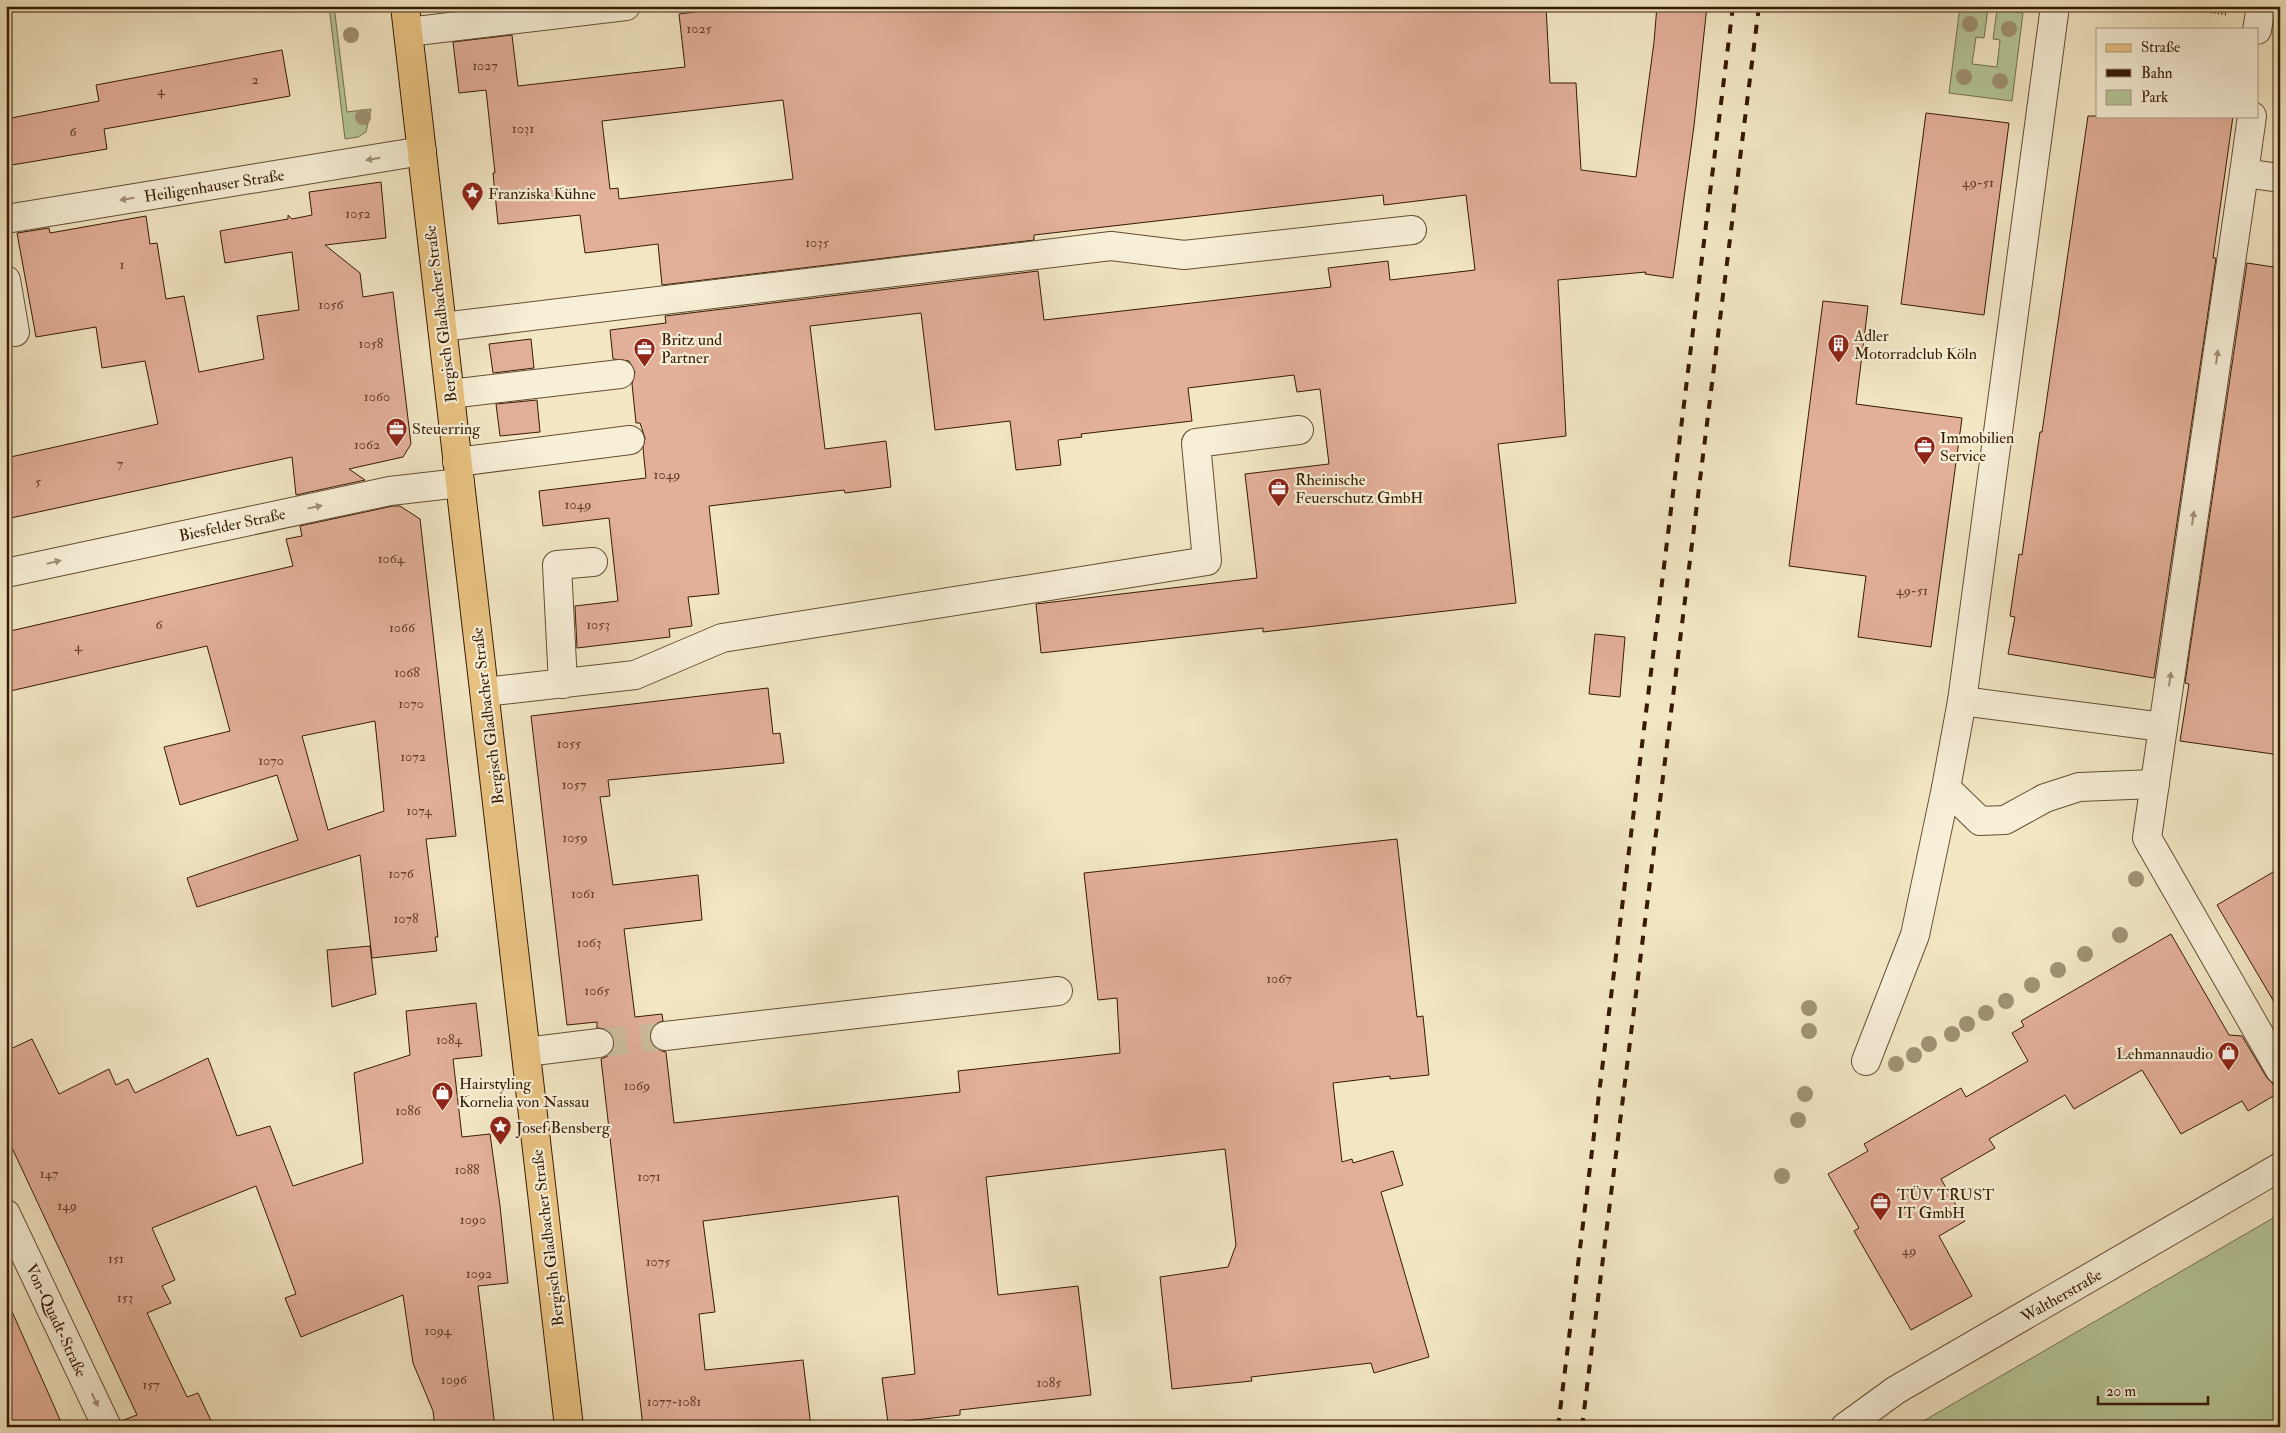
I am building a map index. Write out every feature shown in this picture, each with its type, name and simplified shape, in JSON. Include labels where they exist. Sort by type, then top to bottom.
[{"type":"main road","name":"Bergisch Gladbacher Straße","points":[[406,19],[569,1427]]},
{"type":"street","points":[[406,19],[626,6]]},
{"type":"street","points":[[1866,1061],[1915,935],[1946,788],[1962,700],[2054,6]]},
{"type":"street","points":[[2252,118],[2147,838],[2280,1070]]},
{"type":"street","name":"Heiligenhauser Straße","points":[[6,219],[422,151]]},
{"type":"street","points":[[2244,173],[2280,178]]},
{"type":"street","points":[[442,327],[1111,246],[1184,254],[1412,230]]},
{"type":"street","points":[[6,280],[15,332]]},
{"type":"street","points":[[450,394],[620,374]]},
{"type":"street","points":[[484,692],[636,675],[722,638],[1206,561],[1196,444],[1299,430]]},
{"type":"street","name":"Biesfelder Straße","points":[[6,573],[390,491],[459,473],[630,440]]},
{"type":"street","points":[[563,684],[556,565],[593,562]]},
{"type":"street","points":[[1962,700],[2163,727]]},
{"type":"street","points":[[1946,788],[1980,821],[2005,820],[2045,798],[2079,787],[2155,784]]},
{"type":"street","points":[[665,1036],[1058,991]]},
{"type":"street","points":[[526,1052],[599,1043]]},
{"type":"street","name":"Waltherstraße","points":[[1844,1427],[1896,1390],[2280,1167]]},
{"type":"street","name":"Von-Quadt-Straße","points":[[6,1214],[107,1427]]},
{"type":"path","points":[[2173,6],[2259,18]]},
{"type":"green space","points":[[329,6],[334,6],[347,112],[371,109],[366,132],[358,137],[345,139]]},
{"type":"green space","points":[[1960,6],[1988,8],[1984,38],[1976,37],[1972,64],[1997,67],[2000,40],[1993,39],[1997,10],[2023,13],[2012,101],[1949,93]]},
{"type":"green space","points":[[2280,1214],[2280,1427],[1913,1427]]},
{"type":"building","points":[[743,6],[1546,6],[1550,83],[1576,83],[1581,170],[1636,177],[1657,6],[1707,6],[1694,126],[1673,278],[1645,274],[1646,272],[1558,280],[1566,436],[1498,444],[1516,603],[1263,632],[1263,628],[1041,653],[1036,604],[1257,578],[1245,474],[1329,464],[1320,389],[1297,392],[1294,375],[1188,388],[1192,421],[1081,434],[1082,437],[1058,440],[1061,465],[1016,470],[1010,421],[935,430],[921,313],[810,326],[825,449],[886,441],[891,487],[845,493],[844,490],[709,506],[719,594],[688,597],[692,626],[669,629],[670,637],[577,648],[575,606],[618,601],[609,518],[543,526],[539,491],[646,478],[643,448],[645,438],[640,423],[636,423],[632,384],[635,372],[629,361],[613,359],[610,330],[666,323],[665,316],[1038,271],[1044,320],[1331,287],[1328,268],[1388,261],[1390,280],[1475,270],[1466,195],[1384,205],[1383,195],[1034,235],[1034,240],[662,285],[658,244],[585,253],[580,215],[498,224],[493,173],[495,173],[486,90],[459,93],[453,42],[512,35],[518,86],[685,67],[679,14]],"holes":[[[783,100],[793,179],[619,199],[618,188],[610,189],[602,121]]]},
{"type":"building","points":[[282,50],[290,96],[104,129],[107,149],[6,166],[6,119],[99,101],[96,85]]},
{"type":"building","points":[[1926,113],[2009,123],[1984,315],[1901,304]]},
{"type":"building","points":[[2088,116],[2096,116],[2096,118],[2233,118],[2213,258],[2216,258],[2154,678],[2008,654],[2015,617],[2010,616],[2019,554],[2022,555],[2040,432],[2042,432]]},
{"type":"building","points":[[381,182],[386,238],[325,245],[360,273],[363,297],[393,292],[411,444],[403,457],[349,469],[365,480],[296,495],[292,457],[6,519],[6,458],[158,424],[145,361],[102,368],[96,327],[36,337],[17,233],[49,228],[50,233],[146,216],[150,244],[157,243],[166,299],[184,296],[199,372],[264,359],[257,316],[299,310],[292,252],[225,263],[220,231],[288,219],[288,215],[292,219],[312,215],[309,192]]},
{"type":"building","points":[[2247,263],[2280,268],[2280,755],[2180,741],[2189,684],[2185,683]]},
{"type":"building","points":[[1823,301],[1868,306],[1856,404],[1962,418],[1931,647],[1858,637],[1866,576],[1789,566]]},
{"type":"building","points":[[531,339],[534,368],[493,373],[489,344]]},
{"type":"building","points":[[537,400],[540,432],[500,436],[496,404]]},
{"type":"building","points":[[393,506],[400,506],[420,519],[456,836],[426,839],[438,937],[435,937],[437,951],[372,958],[360,855],[197,907],[187,878],[298,840],[277,775],[180,805],[164,747],[230,731],[207,646],[6,692],[6,632],[293,566],[286,539],[302,536],[300,526]],"holes":[[[375,721],[384,811],[328,830],[302,736]]]},
{"type":"building","points":[[1595,634],[1625,637],[1620,697],[1589,694]]},
{"type":"building","points":[[768,688],[773,734],[780,733],[784,763],[608,780],[610,796],[600,797],[613,885],[698,875],[702,920],[624,929],[635,1017],[662,1014],[663,1021],[655,1024],[649,1037],[653,1046],[658,1050],[666,1052],[674,1123],[960,1092],[958,1071],[1120,1053],[1117,998],[1098,1000],[1084,873],[1397,839],[1417,1017],[1423,1016],[1429,1075],[1390,1079],[1390,1076],[1333,1083],[1342,1162],[1352,1159],[1353,1163],[1393,1151],[1403,1185],[1381,1192],[1429,1357],[1374,1373],[1371,1363],[1251,1377],[1252,1381],[1172,1389],[1160,1277],[1228,1267],[1236,1245],[1225,1149],[986,1177],[998,1295],[1078,1286],[1091,1395],[960,1410],[960,1415],[888,1423],[882,1378],[915,1374],[898,1196],[703,1221],[715,1312],[699,1314],[705,1370],[803,1360],[811,1427],[643,1427],[601,1059],[608,1056],[613,1050],[614,1041],[612,1034],[606,1029],[597,1028],[597,1022],[567,1025],[531,716]]},
{"type":"building","points":[[2280,868],[2280,1012],[2217,905]]},
{"type":"building","points":[[2171,934],[2229,1035],[2242,1036],[2267,1078],[2273,1084],[2280,1086],[2280,1092],[2248,1111],[2242,1101],[2181,1134],[2142,1070],[2074,1109],[2065,1095],[1989,1139],[1995,1148],[1941,1179],[1965,1221],[1939,1236],[1972,1296],[1911,1330],[1854,1231],[1859,1228],[1828,1174],[1868,1151],[1864,1144],[1961,1088],[1966,1097],[2028,1061],[2012,1033],[2024,1026],[2021,1021]]},
{"type":"building","points":[[370,946],[376,994],[332,1007],[327,950]]},
{"type":"building","points":[[476,1003],[482,1056],[453,1059],[462,1137],[490,1134],[500,1206],[508,1283],[478,1286],[495,1427],[435,1427],[433,1411],[413,1363],[403,1295],[301,1337],[285,1298],[296,1294],[256,1186],[152,1228],[175,1280],[162,1286],[171,1303],[147,1313],[187,1397],[198,1393],[214,1427],[122,1427],[121,1421],[137,1415],[6,1135],[6,1051],[32,1039],[59,1094],[109,1069],[116,1085],[128,1079],[135,1093],[208,1058],[237,1136],[270,1126],[293,1186],[363,1163],[354,1073],[410,1055],[406,1011]]},
{"type":"building","points":[[6,1298],[54,1406],[63,1427],[6,1427]]},
{"type":"tunnel","points":[[599,1043],[665,1036]]},
{"type":"railway","points":[[1558,1427],[1733,6]]},
{"type":"railway","points":[[1582,1427],[1759,6]]},
{"type":"place","name":"Franziska Kühne","points":[[472,212]]},
{"type":"place","name":"Adler Motorradclub Köln","points":[[1838,363]]},
{"type":"place","name":"Britz und Partner","points":[[645,367]]},
{"type":"place","name":"Steuerring","points":[[396,447]]},
{"type":"place","name":"Immobilien Service","points":[[1924,465]]},
{"type":"place","name":"Rheinische Feuerschutz GmbH","points":[[1279,507]]},
{"type":"place","name":"Lehmannaudio","points":[[2229,1072]]},
{"type":"place","name":"Hairstyling Kornelia von Nassau","points":[[443,1111]]},
{"type":"place","name":"Josef Bensberg","points":[[500,1146]]},
{"type":"place","name":"TÜV TRUST IT GmbH","points":[[1881,1222]]}]
